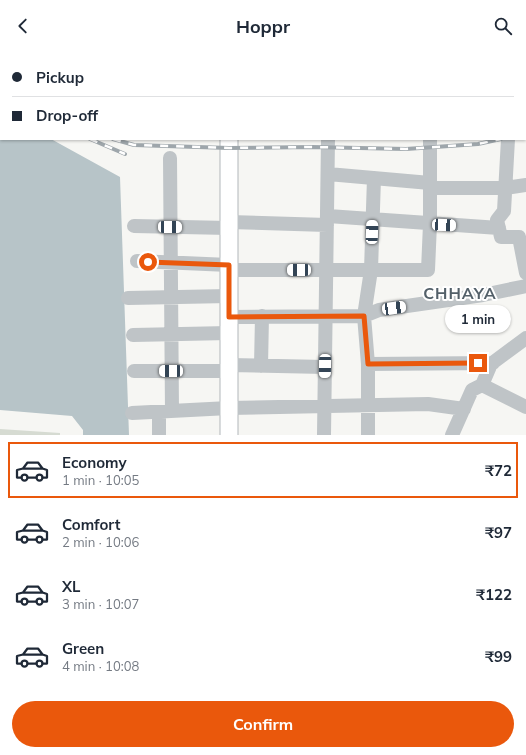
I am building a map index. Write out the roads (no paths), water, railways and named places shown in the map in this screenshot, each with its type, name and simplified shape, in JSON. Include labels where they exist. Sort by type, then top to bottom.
[{"type":"main road","points":[[229,140],[230,435]]},
{"type":"street","points":[[324,435],[328,140]]},
{"type":"street","points":[[136,261],[229,268],[428,270],[430,224],[430,140]]},
{"type":"street","points":[[508,140],[504,211],[497,220],[501,238],[520,236],[526,273]]},
{"type":"street","points":[[159,435],[166,411],[171,371],[170,158]]},
{"type":"street","points":[[328,174],[374,178],[430,186],[505,188],[526,185]]},
{"type":"street","points":[[368,435],[368,364],[364,316],[371,270],[374,178]]},
{"type":"street","points":[[134,226],[170,227],[372,220],[499,228]]},
{"type":"street","points":[[132,335],[171,334],[229,325],[262,316],[364,316],[379,310],[475,296],[526,286]]},
{"type":"street","points":[[128,298],[229,296]]},
{"type":"street","points":[[261,366],[262,316]]},
{"type":"street","points":[[452,435],[472,390],[482,385],[493,363],[526,338]]},
{"type":"street","points":[[368,364],[493,363]]},
{"type":"street","points":[[134,371],[171,371],[261,366],[325,366]]},
{"type":"street","points":[[482,385],[526,407]]},
{"type":"street","points":[[132,413],[229,408],[428,404],[464,409]]},
{"type":"railway","points":[[92,140],[125,154]]},
{"type":"railway","points":[[116,140],[134,145],[229,148],[312,147],[406,149],[478,144],[496,140]]},
{"type":"district","name":"CHHAYA","points":[[460,293]]}]
